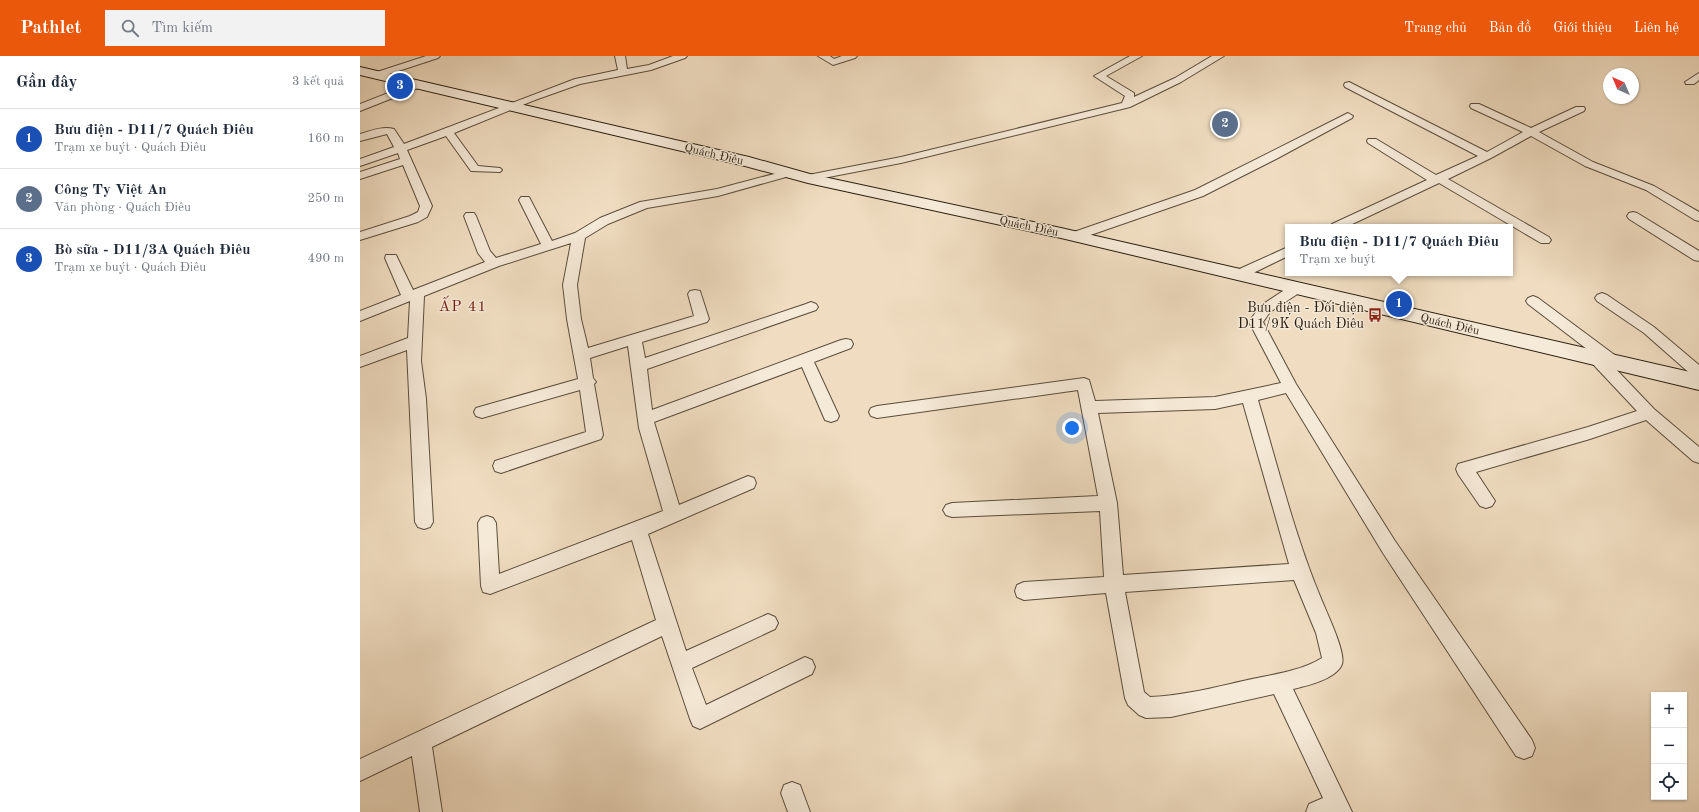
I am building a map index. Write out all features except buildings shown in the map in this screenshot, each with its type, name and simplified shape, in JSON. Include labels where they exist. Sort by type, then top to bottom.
[{"type":"main road","name":"Quách Điêu","points":[[360,71],[749,162],[808,178],[1075,236],[1699,382]]},
{"type":"street","points":[[377,75],[435,56]]},
{"type":"street","points":[[620,56],[623,73]]},
{"type":"street","points":[[360,163],[448,132],[578,81],[651,67],[682,56]]},
{"type":"street","points":[[823,56],[833,62],[852,56]]},
{"type":"street","points":[[1126,105],[1130,95],[1099,76],[1137,56]]},
{"type":"street","points":[[808,178],[901,160],[1126,105],[1178,80],[1219,56]]},
{"type":"street","points":[[1690,82],[1699,76]]},
{"type":"street","points":[[360,108],[418,84]]},
{"type":"street","points":[[1349,86],[1486,156]]},
{"type":"street","points":[[1475,106],[1530,132],[1589,164],[1650,188],[1699,218]]},
{"type":"street","points":[[1342,224],[1486,156],[1530,132],[1580,109]]},
{"type":"street","points":[[1075,236],[1199,193],[1272,157],[1348,116]]},
{"type":"street","points":[[360,138],[382,131],[390,131],[401,148],[415,176],[426,206],[423,214],[414,219],[360,236]]},
{"type":"street","points":[[448,132],[475,169],[496,170]]},
{"type":"street","points":[[1372,141],[1545,240]]},
{"type":"street","points":[[360,176],[407,160]]},
{"type":"street","points":[[360,316],[494,263],[579,236],[604,221],[644,205],[718,192],[789,173]]},
{"type":"street","points":[[525,200],[548,246]]},
{"type":"street","points":[[470,216],[484,253],[494,263]]},
{"type":"street","points":[[1633,216],[1699,257]]},
{"type":"street","points":[[501,466],[596,435],[588,382],[574,319],[570,285],[579,236]]},
{"type":"street","points":[[1240,274],[1285,252]]},
{"type":"street","points":[[391,258],[413,295],[415,341],[414,361],[418,399],[424,522]]},
{"type":"street","points":[[1296,288],[1265,309],[1256,322],[1290,388],[1389,547],[1524,748]]},
{"type":"street","points":[[582,355],[702,319],[695,294]]},
{"type":"street","points":[[1602,298],[1649,330],[1699,373]]},
{"type":"street","points":[[1533,300],[1613,362]]},
{"type":"street","points":[[639,366],[811,307]]},
{"type":"street","points":[[634,339],[647,428],[672,516]]},
{"type":"street","points":[[360,362],[415,341]]},
{"type":"street","points":[[646,419],[846,344]]},
{"type":"street","points":[[1594,357],[1648,413],[1699,456]]},
{"type":"street","points":[[806,360],[832,416]]},
{"type":"street","points":[[482,412],[588,382]]},
{"type":"street","points":[[877,412],[1084,384],[1108,503],[1114,584],[1135,698],[1146,708],[1171,708],[1280,683],[1316,673],[1333,662],[1326,634],[1300,571],[1249,396]]},
{"type":"street","points":[[1089,407],[1215,403],[1290,388]]},
{"type":"street","points":[[1486,501],[1464,469],[1590,433],[1648,413]]},
{"type":"street","points":[[487,523],[490,586],[638,530],[748,483]]},
{"type":"street","points":[[952,510],[1108,503]]},
{"type":"street","points":[[638,530],[700,719],[805,667]]},
{"type":"street","points":[[1024,591],[1300,571]]},
{"type":"street","points":[[681,663],[768,623]]},
{"type":"street","points":[[360,770],[668,624]]},
{"type":"street","points":[[1280,683],[1331,809]]},
{"type":"street","points":[[421,741],[431,812]]},
{"type":"place","name":"Bò sữa - D11/3A Quách Điêu","points":[[400,86]]},
{"type":"place","name":"Công Ty Việt An","points":[[1225,124]]},
{"type":"place","name":"Bưu điện - D11/7 Quách Điêu","points":[[1399,304]]},
{"type":"place","name":"Bưu điện - Đối diện D11/9K Quách Điêu","points":[[1375,315]]},
{"type":"district","name":"ẤP 41","points":[[463,306]]}]
